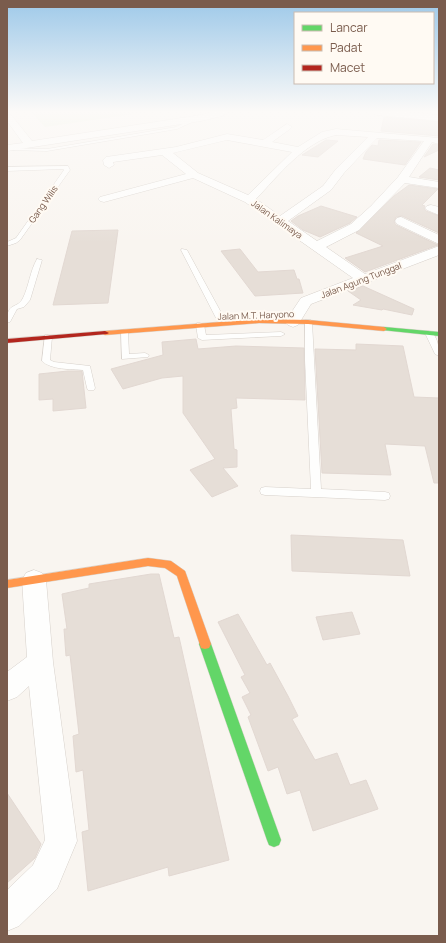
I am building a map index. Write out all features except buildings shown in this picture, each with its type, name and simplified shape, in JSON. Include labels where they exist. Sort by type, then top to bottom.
[{"type":"main road","name":"Jalan M.T. Haryono","points":[[74,334],[121,326],[259,313],[299,319],[439,334]]},
{"type":"main road","name":"Jalan M.T. Haryono","points":[[7,341],[74,334],[86,335],[200,325],[299,319],[439,326]]},
{"type":"main road","points":[[21,582],[148,562],[167,564],[181,574],[274,840]]},
{"type":"street","points":[[109,165],[108,160],[110,159],[141,155]]},
{"type":"street","points":[[169,155],[194,175],[249,200]]},
{"type":"street","name":"Jalan Kalimaya","points":[[295,155],[249,200],[364,279]]},
{"type":"street","points":[[279,222],[327,188],[353,155]]},
{"type":"street","points":[[317,246],[354,227],[375,208],[422,155]]},
{"type":"street","points":[[104,199],[194,175]]},
{"type":"street","points":[[402,179],[439,185]]},
{"type":"street","points":[[400,221],[439,240]]},
{"type":"street","name":"Jalan Agung Tunggal","points":[[299,319],[306,301],[439,250]]},
{"type":"street","points":[[7,914],[45,877],[61,841],[40,662],[21,582]]},
{"type":"street","points":[[7,688],[40,662]]},
{"type":"lane","name":"Gang Wilis","points":[[7,169],[66,167],[67,170],[18,239],[7,244]]},
{"type":"lane","points":[[184,250],[219,316]]},
{"type":"lane","points":[[7,320],[14,308],[21,305],[26,300],[38,260]]},
{"type":"lane","points":[[299,319],[308,360],[316,493]]},
{"type":"lane","points":[[259,335],[260,321]]},
{"type":"lane","points":[[200,325],[202,338],[281,334]]},
{"type":"lane","points":[[124,332],[125,357],[145,355]]},
{"type":"lane","points":[[429,333],[439,354]]},
{"type":"lane","points":[[48,336],[46,361],[52,364],[87,368],[91,388]]},
{"type":"lane","points":[[265,491],[385,496]]},
{"type":"traffic: fast","points":[[384,329],[439,334]]},
{"type":"traffic: fast","points":[[205,644],[274,840]]},
{"type":"traffic: slow","points":[[105,333],[259,321],[308,322],[384,329]]},
{"type":"traffic: slow","points":[[7,584],[148,562],[167,564],[181,574],[205,644]]},
{"type":"traffic: jam","points":[[7,341],[105,333]]}]
